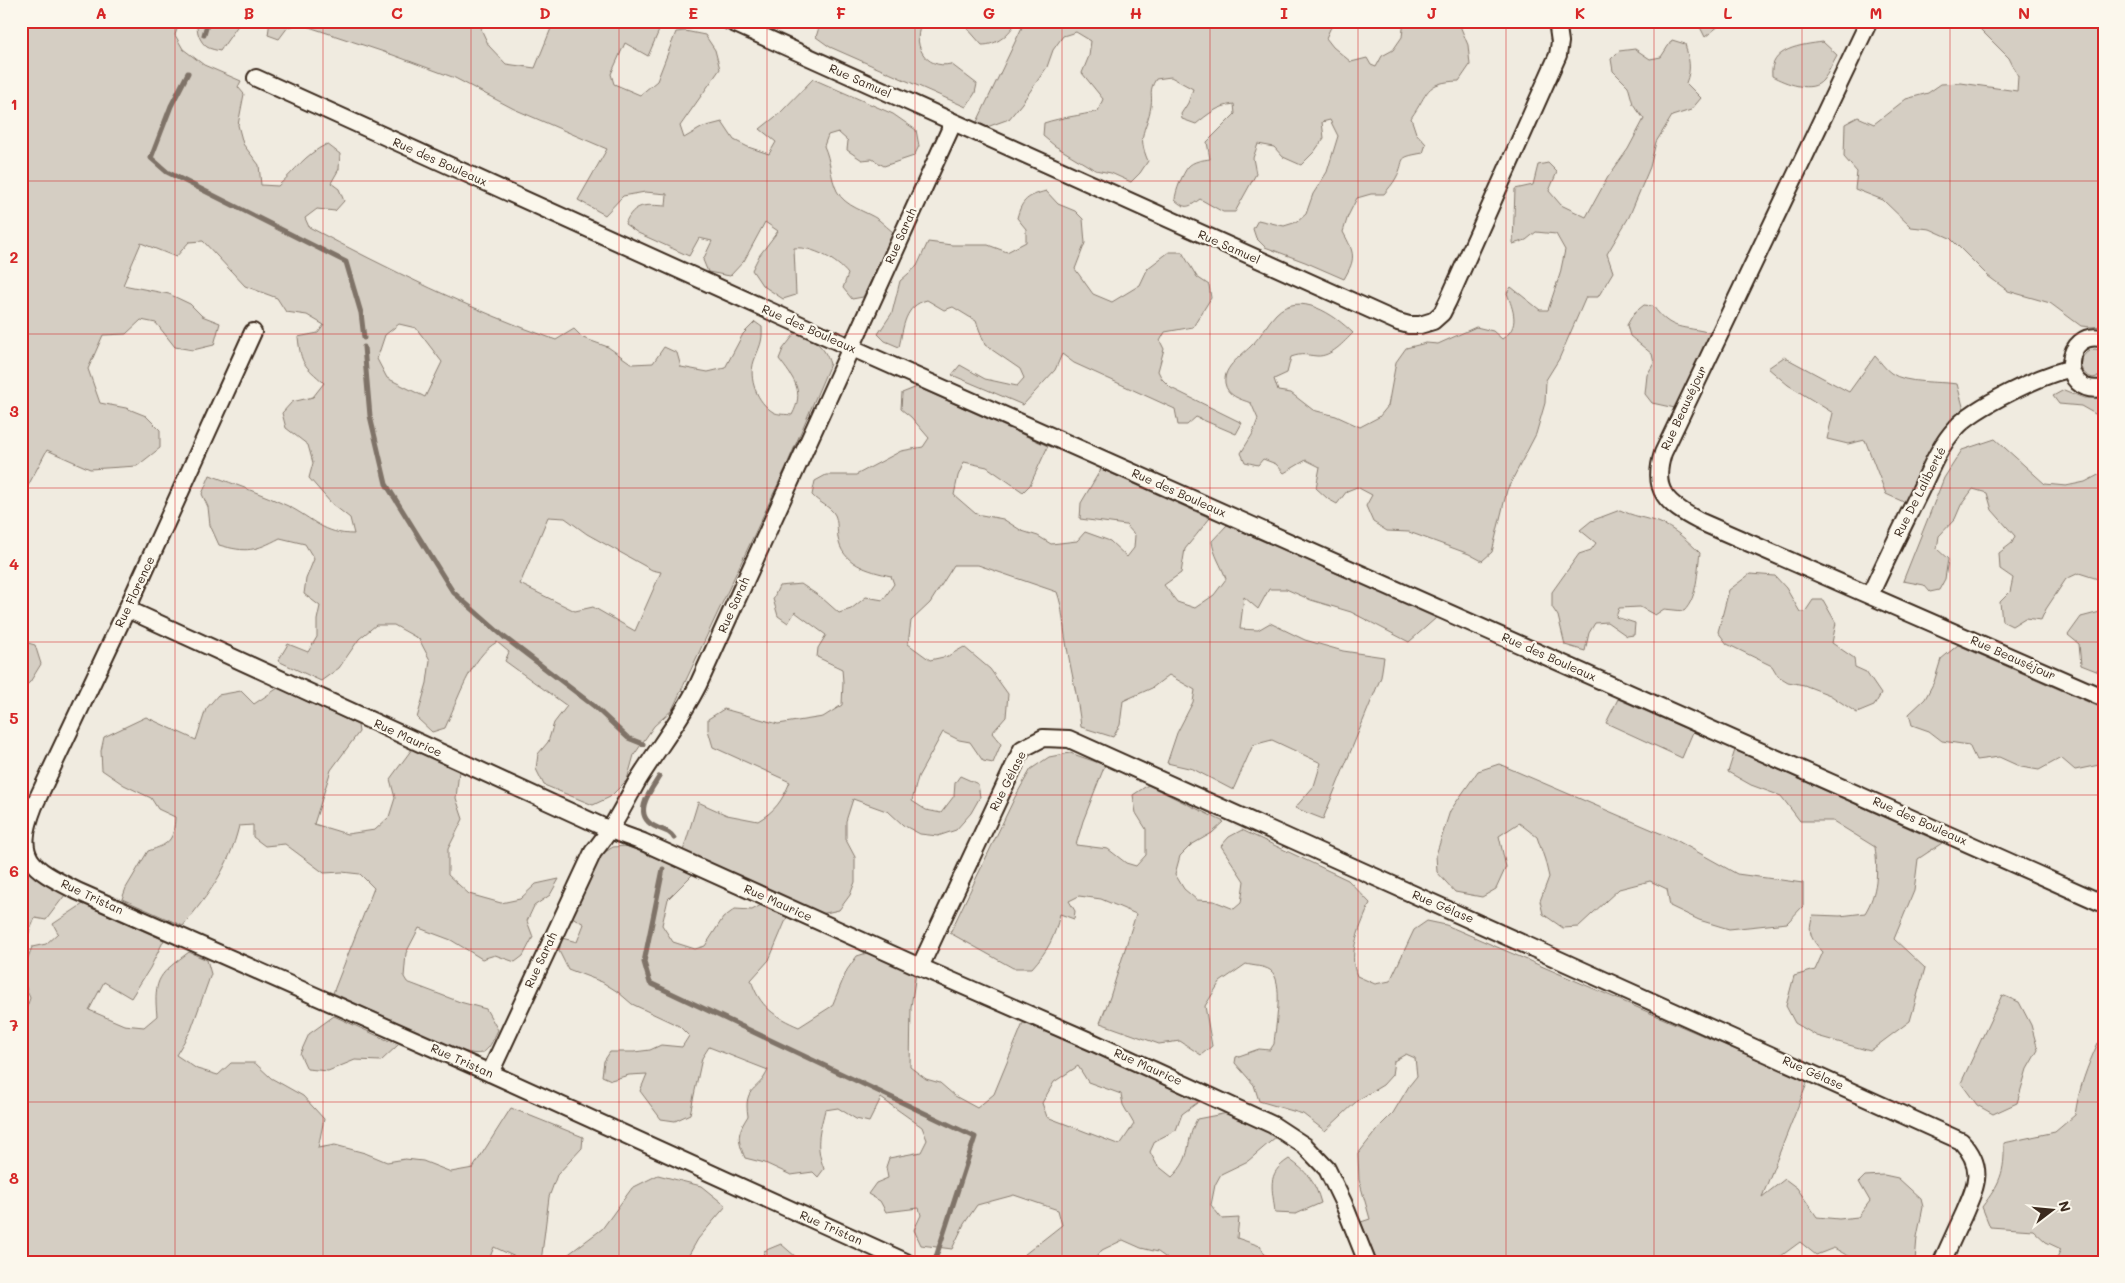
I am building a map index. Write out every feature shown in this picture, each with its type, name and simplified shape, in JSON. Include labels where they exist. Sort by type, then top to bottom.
[{"type":"street","name":"Rue Samuel","points":[[729,21],[1382,315],[1409,325],[1420,325],[1433,320],[1442,312],[1452,292],[1558,55],[1560,42],[1557,21]]},
{"type":"street","name":"Rue Beauséjour","points":[[1869,21],[1666,444],[1660,461],[1659,475],[1663,496],[1681,512],[2104,698]]},
{"type":"street","name":"Rue des Bouleaux","points":[[256,78],[850,347],[2104,904]]},
{"type":"street","name":"Rue Sarah","points":[[490,1073],[593,852],[610,830],[639,779],[684,711],[698,685],[953,123]]},
{"type":"street","name":"Rue Florence","points":[[26,852],[24,840],[26,825],[34,806],[128,609],[253,332]]},
{"type":"street","points":[[2104,340],[2092,338],[2077,346],[2070,360],[2070,369],[2073,377],[2079,383],[2095,389],[2104,388]]},
{"type":"street","name":"Rue De Laliberté","points":[[1870,595],[1936,458],[1956,428],[1966,419],[2005,396],[2044,378],[2070,369]]},
{"type":"street","name":"Rue Maurice","points":[[128,609],[610,830],[643,842],[1197,1089],[1292,1137],[1305,1146],[1327,1169],[1367,1262]]},
{"type":"street","name":"Rue Gélase","points":[[920,967],[1022,749],[1043,738],[1068,739],[1961,1141],[1974,1160],[1976,1185],[1942,1262]]},
{"type":"street","name":"Rue Tristan","points":[[26,852],[31,862],[40,870],[77,891],[490,1073],[906,1262]]},
{"type":"shaded area","points":[[21,21],[180,21],[175,35],[183,49],[204,65],[241,81],[238,87],[244,94],[238,125],[243,144],[259,165],[261,185],[278,186],[306,158],[327,144],[340,154],[339,169],[331,183],[339,189],[344,201],[335,211],[317,209],[305,218],[309,227],[399,273],[493,316],[556,340],[574,329],[583,338],[608,347],[632,364],[653,363],[664,347],[677,353],[681,367],[708,372],[725,368],[743,334],[755,322],[762,327],[762,337],[752,368],[753,382],[758,396],[767,408],[780,414],[792,415],[798,399],[798,392],[793,379],[779,359],[783,349],[797,331],[822,348],[830,364],[786,467],[672,710],[654,726],[634,755],[627,780],[610,797],[593,805],[544,785],[536,769],[538,754],[548,742],[554,723],[567,706],[505,661],[509,652],[497,642],[488,649],[472,669],[445,728],[432,732],[417,718],[427,683],[430,660],[419,639],[394,625],[376,625],[359,639],[339,668],[321,681],[278,661],[288,644],[308,652],[317,637],[317,620],[320,606],[304,594],[306,579],[314,559],[305,544],[280,538],[264,546],[244,550],[219,545],[210,525],[208,507],[202,494],[210,475],[279,502],[326,529],[354,534],[350,518],[331,503],[309,478],[313,463],[308,445],[286,428],[282,413],[292,402],[313,397],[324,383],[302,359],[298,337],[318,333],[324,325],[307,315],[286,312],[277,298],[245,286],[203,241],[189,242],[176,257],[141,243],[123,285],[169,294],[190,304],[202,316],[220,323],[214,345],[193,350],[175,347],[156,323],[141,320],[126,334],[103,335],[88,369],[100,403],[126,408],[146,416],[160,430],[160,448],[137,466],[90,469],[47,450],[21,499]],"holes":[[[399,324],[416,328],[442,362],[425,397],[387,378],[377,359],[385,335]],[[548,517],[565,518],[587,534],[652,570],[661,572],[635,631],[593,607],[575,611],[520,584]]]},
{"type":"shaded area","points":[[198,21],[241,21],[220,51],[204,45],[198,32]]},
{"type":"shaded area","points":[[270,21],[486,21],[481,29],[489,46],[506,64],[535,68],[554,21],[657,21],[661,26],[648,56],[625,43],[611,74],[614,84],[640,95],[657,81],[676,32],[685,31],[705,35],[715,50],[720,69],[680,126],[684,138],[703,127],[722,122],[734,140],[769,154],[776,142],[760,129],[780,113],[813,79],[893,114],[916,130],[919,146],[914,156],[884,166],[872,159],[862,160],[847,150],[848,141],[838,132],[828,135],[824,146],[837,191],[850,205],[879,220],[894,233],[863,297],[852,299],[843,288],[848,274],[831,259],[808,249],[794,248],[796,295],[783,299],[762,285],[752,270],[759,256],[778,231],[765,222],[744,261],[730,276],[708,272],[703,260],[712,241],[699,238],[689,256],[638,233],[625,224],[632,212],[641,206],[666,206],[667,194],[645,192],[623,196],[605,215],[578,200],[607,149],[514,109],[455,78],[393,55],[300,24],[288,27],[279,39],[268,35]]},
{"type":"shaded area","points":[[821,21],[923,21],[919,29],[918,38],[922,53],[934,63],[942,65],[951,64],[977,84],[975,93],[966,107],[830,47],[816,37]]},
{"type":"shaded area","points":[[957,21],[1017,21],[998,41],[982,45],[967,28]]},
{"type":"shaded area","points":[[1025,21],[1336,21],[1326,38],[1333,47],[1351,62],[1367,58],[1371,65],[1376,67],[1382,56],[1393,50],[1402,37],[1404,21],[1458,21],[1468,45],[1470,65],[1459,81],[1439,84],[1429,90],[1411,118],[1416,133],[1426,144],[1423,153],[1408,156],[1403,160],[1395,180],[1384,194],[1371,194],[1357,198],[1343,232],[1352,251],[1351,266],[1344,279],[1265,247],[1256,238],[1253,229],[1258,220],[1284,226],[1297,222],[1306,214],[1313,194],[1327,172],[1338,136],[1330,120],[1322,122],[1324,138],[1301,165],[1283,157],[1274,147],[1258,144],[1253,158],[1256,174],[1235,212],[1223,212],[1200,199],[1185,206],[1175,200],[1182,178],[1190,165],[1198,161],[1210,159],[1207,142],[1235,114],[1234,104],[1218,109],[1196,124],[1182,119],[1181,114],[1188,103],[1193,89],[1171,77],[1156,79],[1151,90],[1151,106],[1143,138],[1148,161],[1140,173],[1131,182],[1111,173],[1095,170],[1055,146],[1043,136],[1044,123],[1098,111],[1103,99],[1082,73],[1089,56],[1091,41],[1076,32],[1063,36],[1053,50],[1047,67],[1009,119],[987,127],[977,122]]},
{"type":"shaded area","points":[[1697,21],[1725,21],[1705,37]]},
{"type":"shaded area","points":[[1975,21],[2104,21],[2103,326],[2081,326],[2050,303],[2008,291],[1988,276],[1950,238],[1930,229],[1911,227],[1883,200],[1855,189],[1857,172],[1844,157],[1845,124],[1858,117],[1874,124],[1906,99],[1928,93],[1941,84],[1961,83],[2017,91],[2018,76],[2009,58],[1976,25]]},
{"type":"shaded area","points":[[1672,40],[1685,44],[1689,59],[1686,83],[1701,98],[1691,110],[1672,116],[1656,142],[1650,167],[1629,217],[1607,254],[1613,272],[1598,297],[1586,297],[1559,359],[1546,380],[1545,403],[1536,434],[1507,490],[1492,552],[1482,561],[1469,554],[1409,532],[1387,531],[1373,522],[1366,506],[1372,495],[1357,487],[1347,491],[1337,504],[1316,488],[1320,467],[1306,460],[1284,473],[1276,464],[1263,459],[1258,465],[1245,462],[1241,453],[1252,435],[1258,419],[1251,403],[1228,391],[1225,377],[1234,361],[1249,348],[1276,314],[1285,307],[1295,304],[1316,308],[1337,319],[1353,333],[1337,348],[1322,356],[1301,355],[1291,357],[1287,373],[1274,379],[1278,391],[1291,393],[1313,410],[1336,416],[1360,427],[1379,417],[1388,406],[1396,362],[1406,348],[1426,343],[1438,344],[1476,327],[1493,331],[1502,339],[1512,329],[1514,324],[1513,312],[1507,293],[1511,287],[1540,310],[1548,310],[1560,274],[1565,250],[1556,234],[1536,232],[1526,240],[1513,244],[1515,189],[1533,185],[1538,165],[1548,163],[1557,172],[1549,191],[1561,205],[1586,217],[1608,177],[1628,149],[1644,119],[1633,104],[1628,86],[1613,71],[1611,59],[1619,51],[1635,49],[1650,59],[1661,57]]},
{"type":"shaded area","points":[[1823,42],[1837,55],[1825,77],[1818,84],[1805,87],[1798,86],[1772,76],[1772,67],[1781,54],[1796,47]]},
{"type":"shaded area","points":[[1046,191],[1058,204],[1075,211],[1083,219],[1085,243],[1075,269],[1093,294],[1112,302],[1140,285],[1148,268],[1169,252],[1182,252],[1197,277],[1209,285],[1211,298],[1193,327],[1165,332],[1160,341],[1164,349],[1158,371],[1162,379],[1171,388],[1242,423],[1236,434],[1196,417],[1187,425],[1178,425],[1175,409],[1074,363],[1062,354],[1055,370],[1023,405],[952,375],[960,365],[985,379],[1017,386],[1024,378],[1020,369],[985,345],[976,321],[953,307],[944,310],[927,300],[919,303],[909,312],[906,318],[899,347],[885,341],[878,334],[892,313],[900,281],[917,266],[928,242],[952,245],[988,245],[1007,252],[1026,242],[1026,229],[1017,218],[1021,206],[1030,197]]},
{"type":"shaded area","points":[[1644,305],[1653,306],[1672,324],[1711,333],[1675,408],[1652,403],[1645,394],[1647,375],[1654,363],[1652,354],[1630,336],[1627,325],[1634,313]]},
{"type":"shaded area","points":[[2095,349],[2104,352],[2104,375],[2093,378],[2083,372],[2081,363],[2085,354]]},
{"type":"shaded area","points":[[1875,356],[1897,377],[1913,381],[1957,384],[1964,410],[1946,425],[1932,448],[1906,503],[1886,494],[1865,440],[1848,444],[1827,439],[1833,413],[1788,385],[1768,368],[1784,357],[1849,392]]},
{"type":"shaded area","points":[[917,387],[1048,446],[1030,485],[1023,492],[987,467],[964,462],[958,476],[954,495],[976,514],[1003,519],[1022,531],[1038,536],[1051,544],[1077,541],[1085,532],[1110,541],[1127,557],[1134,548],[1135,535],[1126,525],[1080,519],[1081,503],[1101,469],[1210,518],[1185,549],[1181,573],[1164,585],[1177,602],[1195,608],[1214,595],[1226,579],[1214,551],[1212,541],[1227,525],[1436,618],[1409,642],[1351,612],[1311,600],[1286,589],[1269,589],[1258,609],[1244,597],[1240,629],[1258,630],[1270,623],[1305,640],[1343,651],[1384,657],[1381,677],[1323,819],[1295,808],[1314,786],[1321,763],[1272,740],[1253,745],[1233,790],[1193,769],[1167,763],[1177,733],[1193,702],[1195,690],[1169,675],[1152,688],[1123,701],[1120,725],[1113,737],[1081,727],[1062,610],[1057,592],[978,565],[954,565],[930,603],[911,621],[908,644],[930,660],[948,656],[964,647],[990,669],[1008,694],[1006,717],[992,733],[1001,744],[993,763],[983,761],[970,742],[959,740],[943,732],[918,777],[912,801],[926,810],[941,813],[954,796],[955,783],[960,776],[978,784],[980,797],[971,813],[956,830],[938,836],[920,834],[903,825],[889,812],[853,799],[846,821],[846,840],[855,857],[855,882],[850,895],[839,910],[821,914],[683,851],[698,802],[727,815],[758,821],[777,805],[790,782],[713,747],[708,730],[708,719],[724,709],[778,724],[823,717],[842,705],[842,669],[817,657],[818,648],[826,635],[795,612],[788,623],[778,616],[773,599],[779,586],[801,584],[822,598],[839,613],[851,609],[866,597],[883,600],[894,584],[891,576],[865,569],[850,560],[840,547],[835,515],[812,495],[815,481],[826,475],[856,475],[901,451],[923,447],[929,438],[911,417],[901,409],[902,393]]},
{"type":"shaded area","points":[[2064,390],[2084,398],[2104,397],[2104,419],[2081,406],[2059,404],[2053,396]]},
{"type":"shaded area","points":[[1995,439],[2045,484],[2066,486],[2085,482],[2104,472],[2104,588],[2101,580],[2079,573],[2066,579],[2041,620],[2025,618],[2012,626],[2002,621],[2000,602],[2010,592],[2013,578],[2000,569],[1999,553],[2012,543],[2015,536],[1992,510],[1987,493],[1973,489],[1961,505],[1955,519],[1939,536],[1937,549],[1948,559],[1945,579],[1939,590],[1930,592],[1924,585],[1903,581],[1944,478],[1962,450]]},
{"type":"shaded area","points":[[1620,510],[1658,522],[1670,528],[1700,553],[1692,599],[1684,611],[1664,609],[1655,615],[1640,607],[1619,608],[1616,617],[1635,623],[1634,635],[1627,636],[1607,622],[1595,623],[1589,633],[1585,651],[1565,645],[1558,616],[1552,607],[1552,592],[1579,554],[1591,550],[1596,543],[1580,530],[1591,521]]},
{"type":"shaded area","points":[[1750,574],[1775,576],[1786,588],[1800,612],[1805,612],[1813,600],[1823,600],[1836,623],[1832,643],[1854,658],[1855,667],[1866,672],[1881,694],[1874,706],[1857,713],[1830,695],[1804,685],[1788,682],[1778,676],[1772,666],[1727,644],[1718,632],[1729,590]]},
{"type":"shaded area","points":[[2104,601],[2104,674],[2081,665],[2079,644],[2068,635],[2081,617],[2100,612]]},
{"type":"shaded area","points":[[21,641],[35,645],[41,664],[30,682],[21,690]]},
{"type":"shaded area","points":[[1958,645],[2104,709],[2104,764],[2075,770],[2061,758],[2039,770],[2021,767],[1999,757],[1976,760],[1969,745],[1942,741],[1929,731],[1912,725],[1909,714],[1925,699],[1934,682],[1941,659]]},
{"type":"shaded area","points":[[278,688],[358,725],[359,732],[331,770],[314,824],[347,834],[375,830],[389,817],[395,798],[390,779],[412,749],[459,771],[456,798],[463,819],[448,849],[448,875],[469,894],[501,903],[520,899],[536,884],[559,879],[550,895],[534,906],[527,921],[533,937],[523,956],[515,962],[495,955],[482,959],[451,940],[419,928],[406,953],[404,977],[407,982],[460,1002],[486,1009],[498,1030],[490,1045],[483,1052],[479,1054],[457,1049],[333,993],[374,888],[360,874],[324,873],[285,844],[265,846],[253,837],[253,825],[239,826],[235,842],[224,868],[202,902],[183,926],[122,899],[126,888],[148,851],[166,843],[172,836],[175,817],[158,809],[151,798],[124,785],[102,770],[101,751],[104,737],[146,717],[196,740],[206,709],[218,695],[241,691],[254,704]]},
{"type":"shaded area","points":[[1618,699],[1693,732],[1682,758],[1606,723]]},
{"type":"shaded area","points":[[1735,750],[1942,843],[1918,859],[1914,891],[1894,939],[1925,968],[1910,1021],[1870,1051],[1817,1036],[1795,1023],[1786,1006],[1794,976],[1815,970],[1823,952],[1811,935],[1810,927],[1813,915],[1840,916],[1865,913],[1875,889],[1877,864],[1875,847],[1833,821],[1800,821],[1781,796],[1751,785],[1728,772]]},
{"type":"shaded area","points":[[1070,753],[1105,765],[1083,821],[1076,845],[1108,849],[1126,863],[1136,866],[1146,855],[1146,829],[1136,813],[1133,795],[1148,785],[1224,822],[1212,833],[1191,845],[1180,856],[1175,874],[1184,889],[1197,900],[1214,901],[1234,909],[1241,903],[1244,881],[1221,846],[1229,837],[1242,830],[1348,880],[1370,903],[1356,939],[1354,967],[1357,976],[1375,984],[1390,981],[1414,930],[1427,921],[1446,925],[1808,1081],[1762,1197],[1785,1179],[1797,1188],[1817,1217],[1839,1219],[1858,1217],[1870,1201],[1859,1182],[1865,1176],[1884,1175],[1898,1178],[1921,1199],[1923,1207],[1917,1237],[1915,1262],[1859,1262],[1834,1248],[1816,1255],[1800,1242],[1781,1256],[1782,1262],[1377,1262],[1361,1222],[1370,1219],[1359,1180],[1358,1154],[1379,1127],[1393,1113],[1417,1076],[1415,1058],[1406,1054],[1394,1061],[1392,1075],[1383,1085],[1358,1100],[1325,1131],[1303,1114],[1259,1101],[1254,1085],[1235,1063],[1236,1057],[1259,1049],[1270,1050],[1274,1044],[1278,994],[1275,975],[1270,970],[1246,964],[1220,982],[1205,1006],[1212,1046],[1201,1055],[1180,1041],[1159,1044],[1100,1023],[1136,914],[1101,899],[1079,896],[1069,901],[1075,911],[1074,919],[1060,914],[1050,943],[1032,968],[1013,968],[950,933],[1015,797],[1031,769],[1049,757]]},
{"type":"shaded area","points":[[1499,764],[1676,840],[1737,874],[1803,883],[1803,906],[1787,923],[1729,929],[1699,920],[1670,906],[1667,889],[1650,881],[1619,889],[1578,927],[1563,928],[1543,914],[1540,901],[1549,877],[1545,860],[1537,837],[1519,823],[1499,836],[1506,867],[1496,889],[1482,897],[1455,892],[1437,872],[1436,855],[1450,811],[1478,771]]},
{"type":"shaded area","points":[[626,846],[694,873],[668,899],[662,925],[673,942],[695,949],[705,946],[723,918],[735,909],[752,910],[763,904],[788,915],[769,960],[751,980],[758,997],[769,1010],[799,1027],[832,1006],[847,970],[857,956],[870,952],[916,973],[911,1007],[910,1067],[926,1079],[940,1083],[955,1096],[977,1108],[994,1094],[1024,1021],[1201,1100],[1182,1114],[1176,1130],[1155,1141],[1150,1152],[1157,1165],[1172,1177],[1186,1156],[1197,1119],[1228,1113],[1277,1136],[1248,1161],[1221,1174],[1215,1185],[1211,1205],[1222,1219],[1239,1218],[1237,1238],[1260,1246],[1267,1258],[1265,1262],[1172,1262],[1158,1252],[1141,1248],[1123,1240],[1102,1250],[1092,1262],[1015,1262],[1062,1225],[1058,1210],[1014,1195],[977,1205],[964,1224],[952,1249],[921,1245],[914,1230],[921,1215],[919,1208],[886,1212],[880,1201],[868,1194],[876,1183],[888,1178],[886,1167],[889,1158],[921,1152],[927,1140],[922,1127],[881,1098],[869,1122],[856,1119],[838,1108],[825,1110],[819,1140],[821,1161],[824,1169],[818,1177],[813,1172],[791,1175],[765,1163],[745,1158],[739,1136],[748,1116],[748,1099],[768,1070],[709,1047],[702,1058],[690,1114],[675,1121],[661,1119],[640,1091],[647,1074],[629,1075],[611,1080],[602,1076],[604,1061],[610,1052],[650,1050],[661,1045],[682,1047],[689,1036],[679,1026],[632,1004],[602,982],[568,969],[559,951],[562,938],[577,942],[584,924],[572,917],[602,854],[613,847]],"holes":[[[1078,1066],[1088,1082],[1121,1094],[1123,1105],[1134,1124],[1120,1145],[1047,1117],[1042,1103],[1054,1082]]]},
{"type":"shaded area","points":[[21,865],[39,880],[65,895],[46,920],[35,918],[26,940],[21,939]]},
{"type":"shaded area","points":[[83,904],[164,940],[150,968],[131,998],[104,982],[89,1010],[124,1025],[144,1027],[157,1016],[156,993],[158,984],[165,972],[189,952],[207,960],[211,974],[191,1030],[176,1055],[197,1069],[218,1075],[231,1063],[255,1063],[271,1078],[303,1096],[324,1119],[318,1148],[335,1145],[365,1153],[387,1162],[405,1159],[423,1161],[451,1172],[473,1168],[511,1108],[583,1137],[582,1148],[557,1175],[549,1197],[541,1262],[526,1262],[494,1247],[488,1262],[21,1262],[21,1023],[30,998],[24,972],[32,947],[46,944],[58,933],[53,924]]},
{"type":"shaded area","points":[[2002,995],[2019,1002],[2031,1025],[2038,1050],[2027,1069],[2017,1103],[1993,1114],[1977,1105],[1961,1083]]},
{"type":"shaded area","points":[[334,1016],[398,1045],[381,1061],[355,1060],[328,1071],[307,1069],[300,1054],[309,1034]]},
{"type":"shaded area","points":[[2098,1043],[2104,1044],[2104,1262],[2055,1262],[2061,1249],[2046,1242],[2033,1230],[1990,1227],[1982,1207],[2000,1177],[2004,1162],[2004,1143],[2055,1132],[2075,1115],[2084,1078]]},
{"type":"shaded area","points":[[1289,1159],[1310,1178],[1321,1203],[1296,1214],[1275,1213],[1272,1189],[1273,1176],[1276,1170]]},
{"type":"shaded area","points":[[658,1175],[701,1186],[726,1206],[698,1239],[685,1262],[558,1262],[602,1229],[632,1188]]},
{"type":"shaded area","points":[[781,1244],[796,1257],[796,1262],[762,1262],[764,1251]]},
{"type":"waterway","points":[[204,35],[208,21]]},
{"type":"waterway","points":[[188,73],[171,106],[151,158],[167,172],[346,262],[361,313],[364,338]]},
{"type":"waterway","points":[[364,347],[370,416],[386,484],[453,592],[504,637],[594,706],[628,738],[643,744]]},
{"type":"waterway","points":[[659,777],[645,802],[644,815],[654,826],[668,832],[674,838]]},
{"type":"waterway","points":[[663,869],[644,962],[650,983],[975,1137],[936,1257]]}]
